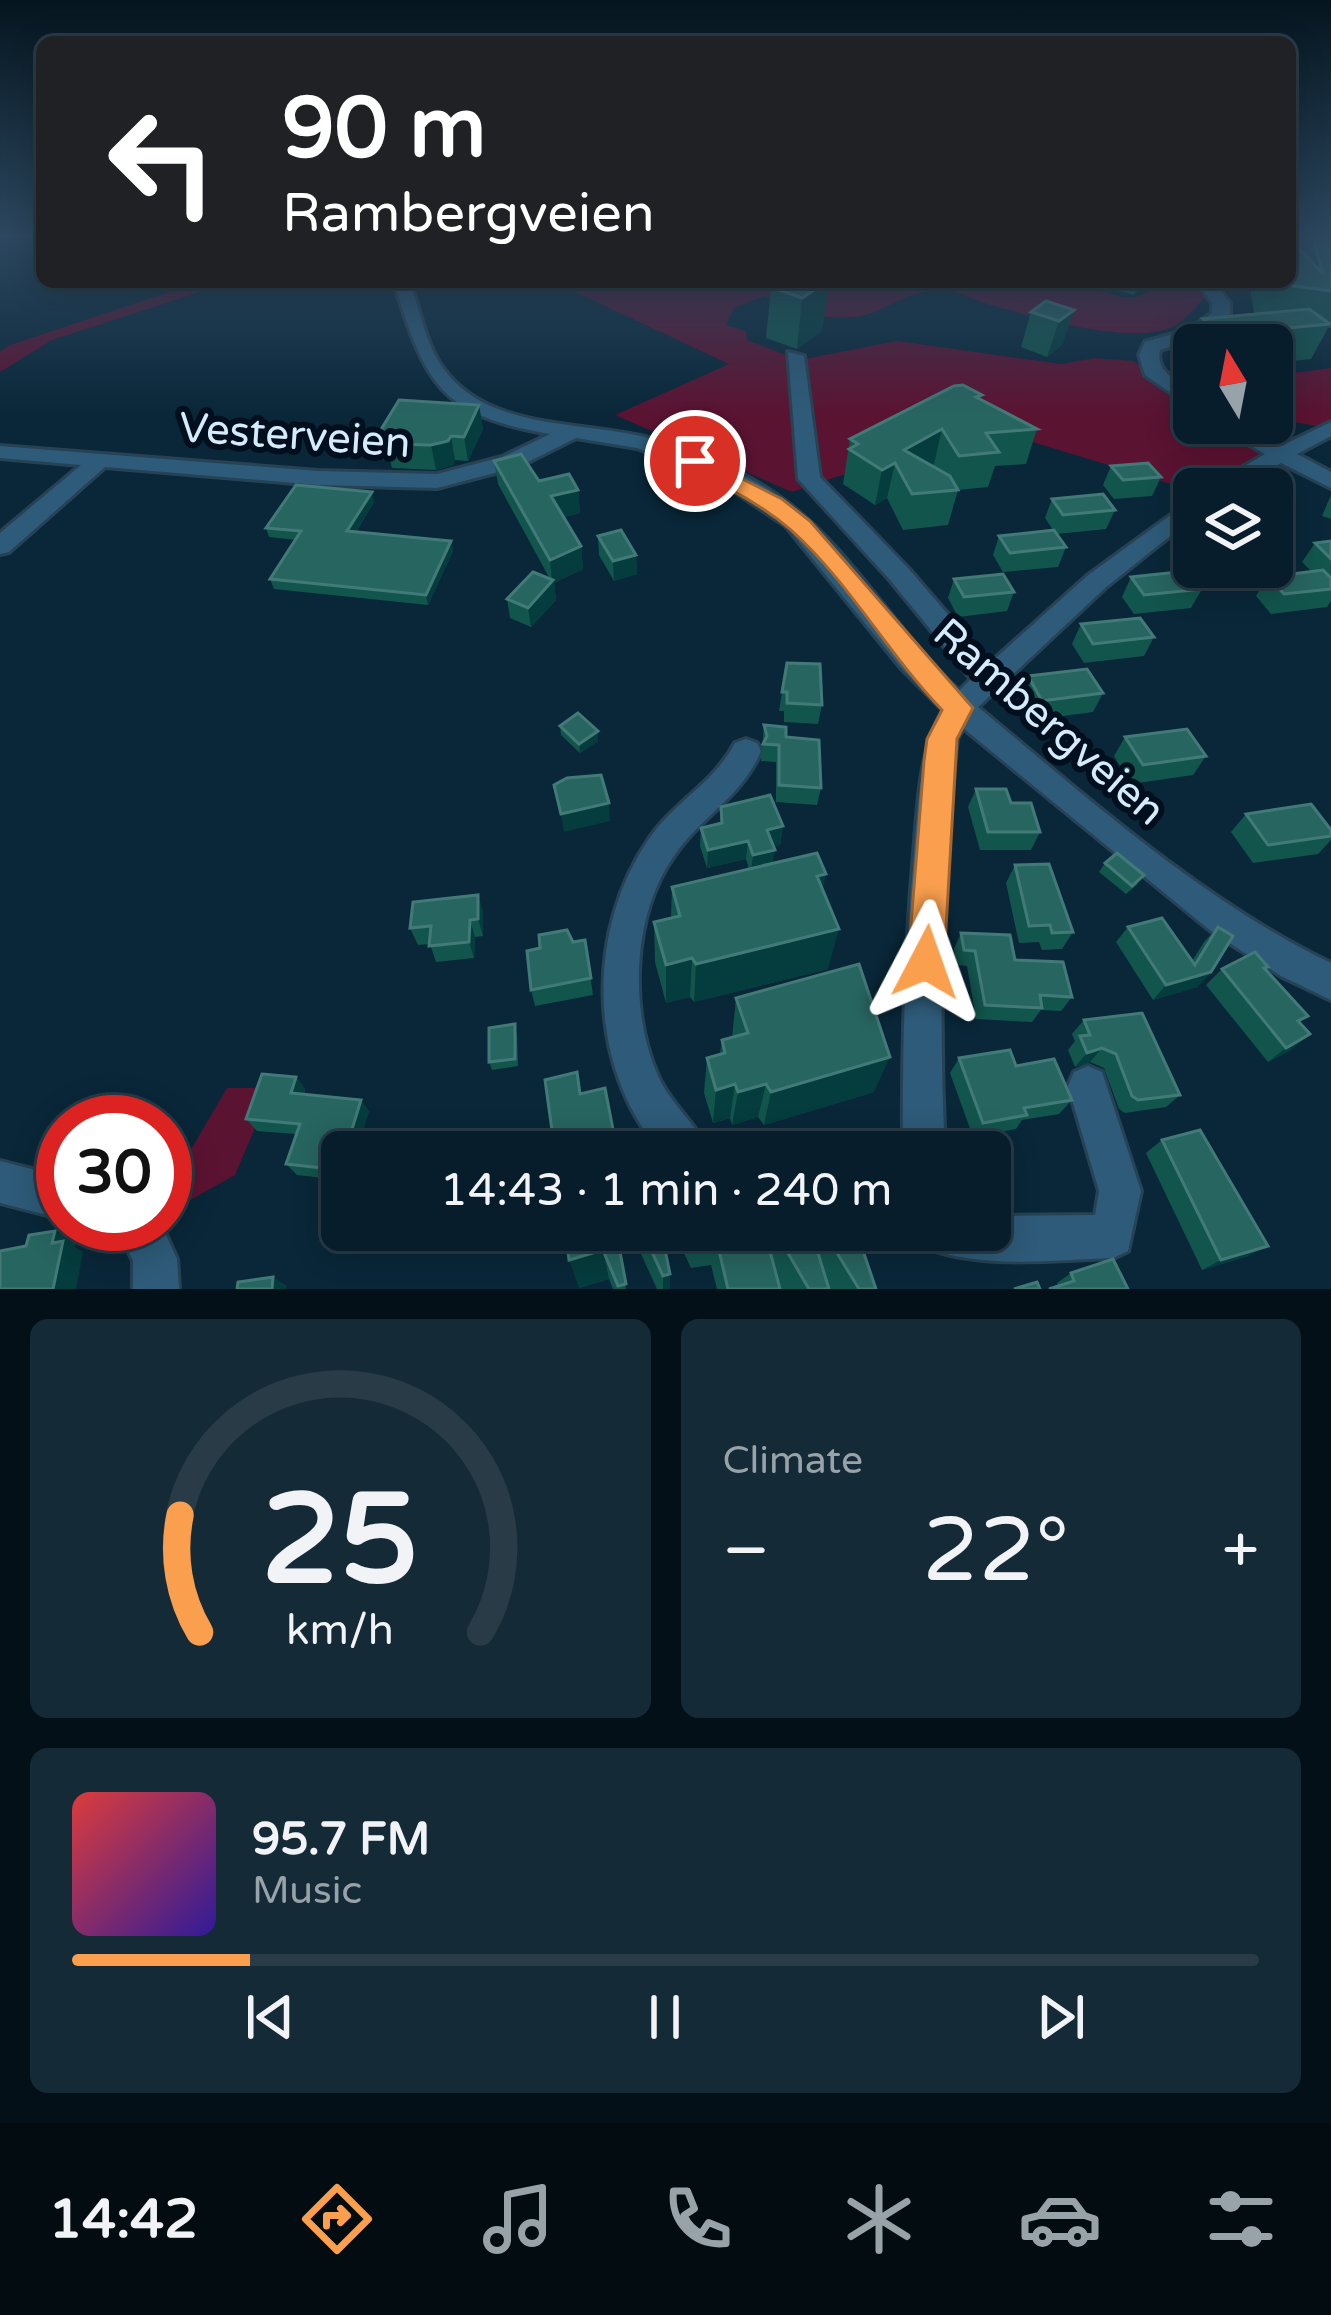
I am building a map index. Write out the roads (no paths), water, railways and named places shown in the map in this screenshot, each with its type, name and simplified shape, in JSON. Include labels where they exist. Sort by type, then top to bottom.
[{"type":"street","name":"Rambergveien","points":[[407,295],[429,360],[448,386],[503,416],[678,455],[774,504],[830,555],[912,662],[958,708],[1221,919],[1271,953],[1331,982]]},
{"type":"street","points":[[1208,324],[1221,315],[1215,295]]},
{"type":"street","points":[[1173,339],[1152,346],[1148,355],[1153,371],[1173,387]]},
{"type":"street","points":[[795,356],[808,479],[899,574],[946,635],[989,680]]},
{"type":"street","points":[[1257,468],[1331,428]]},
{"type":"street","name":"Vesterveien","points":[[0,452],[318,478],[437,481],[510,462],[575,430]]},
{"type":"street","points":[[1260,444],[1331,482]]},
{"type":"street","points":[[0,546],[99,461]]},
{"type":"street","points":[[923,1131],[921,1078],[942,739],[958,708],[1096,582],[1173,522]]},
{"type":"street","points":[[670,1131],[660,1119],[634,1060],[621,1000],[626,939],[632,911],[660,850],[732,778],[746,751]]},
{"type":"street","points":[[1011,1240],[1113,1235],[1120,1191],[1088,1086]]},
{"type":"street","points":[[0,1182],[36,1191]]},
{"type":"street","points":[[151,1251],[156,1289]]}]
